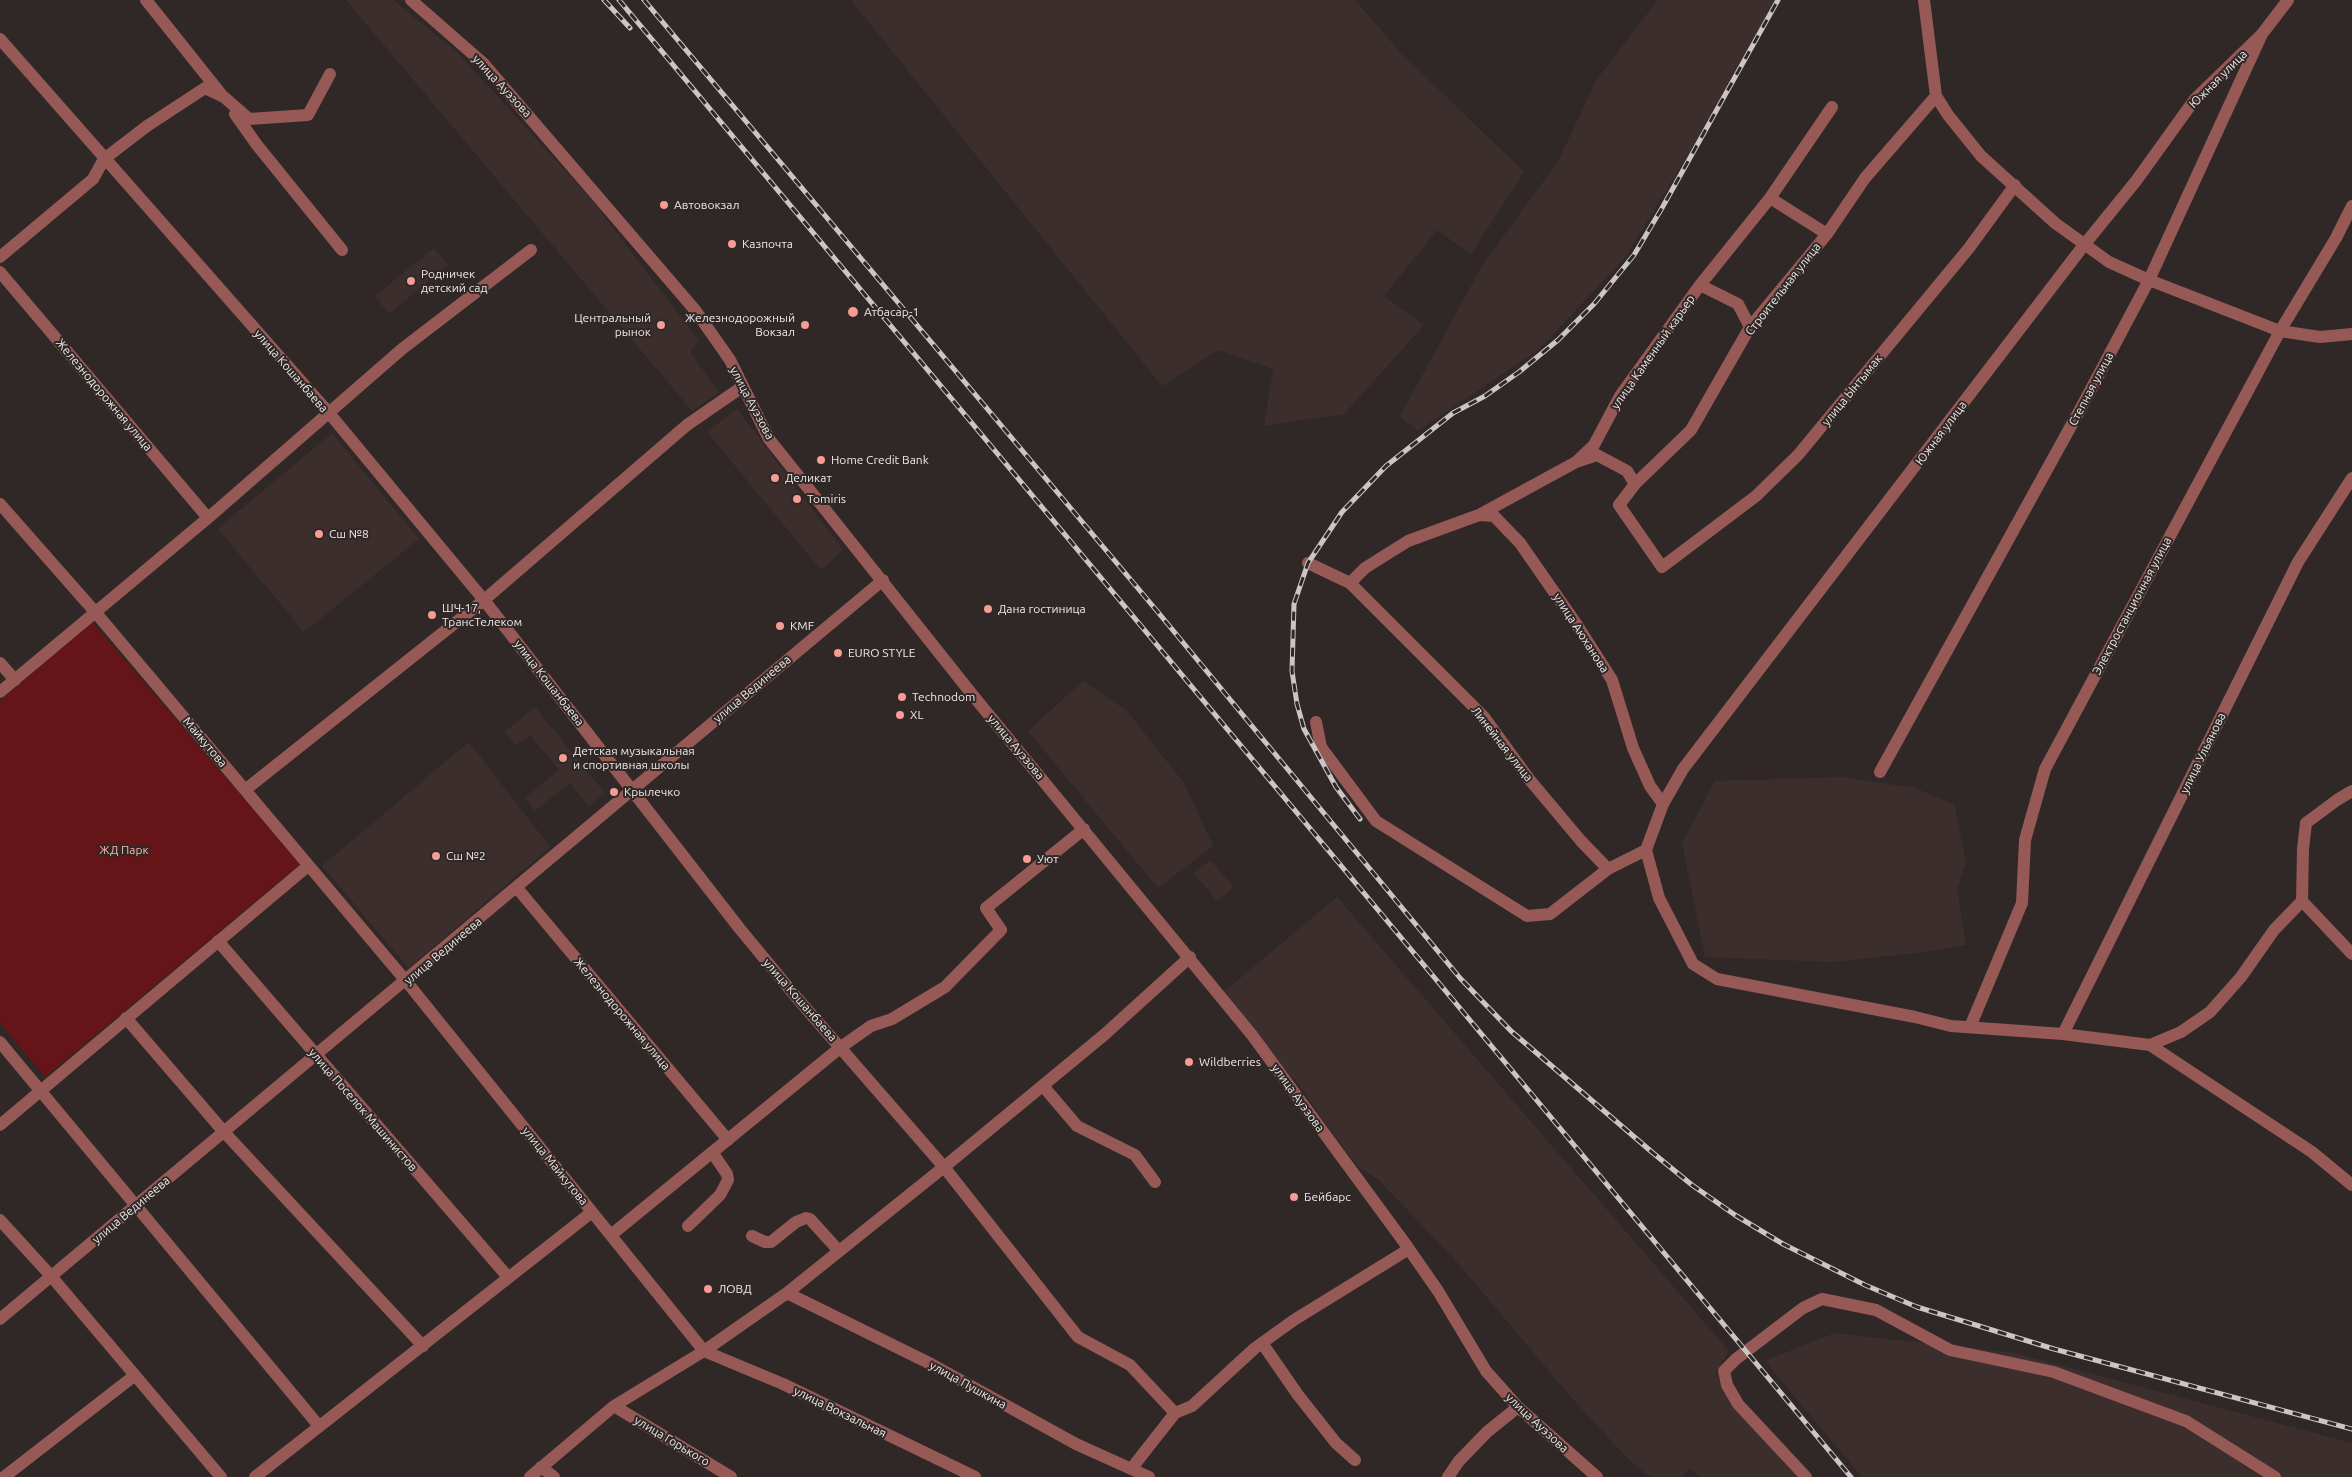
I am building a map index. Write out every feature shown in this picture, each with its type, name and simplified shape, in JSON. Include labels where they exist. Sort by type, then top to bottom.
[{"type":"street","points":[[146,0],[224,97],[257,145],[342,250]]},
{"type":"street","name":"улица Ауэзова","points":[[411,0],[483,63],[695,310],[730,360],[770,439],[975,698],[1190,957],[1252,1035],[1409,1249],[1438,1291],[1486,1371],[1518,1407],[1597,1477]]},
{"type":"street","points":[[1924,0],[1936,96],[1948,115],[1981,156],[2055,223],[2108,262],[2280,331],[2320,337],[2352,334]]},
{"type":"street","name":"Степная улица","points":[[1880,772],[2082,406],[2149,280],[2262,34],[2288,0]]},
{"type":"street","name":"Южная улица","points":[[1646,850],[1663,804],[1683,768],[2084,245],[2136,181],[2195,99],[2262,34]]},
{"type":"street","name":"улица Кошанбаева","points":[[0,39],[328,413],[484,600],[753,944],[797,998],[944,1168],[1078,1337],[1130,1365],[1175,1413]]},
{"type":"street","points":[[0,257],[93,179],[104,159],[147,126],[205,88],[224,97],[249,119],[308,115],[330,74]]},
{"type":"street","name":"Строительная улица","points":[[1662,567],[1619,505],[1635,484],[1691,430],[1750,327],[1828,234],[1865,178],[1936,96]]},
{"type":"street","name":"улица Каменный карьер","points":[[1350,583],[1365,568],[1408,541],[1479,515],[1576,462],[1594,444],[1620,396],[1700,285],[1770,198],[1832,108]]},
{"type":"street","name":"улица Ынтымак","points":[[1662,567],[1756,496],[1798,456],[1969,248],[2015,185]]},
{"type":"street","points":[[1770,198],[1828,234]]},
{"type":"street","name":"Электростанционная улица","points":[[1970,1027],[2022,904],[2025,840],[2045,768],[2280,331],[2336,238],[2352,206]]},
{"type":"street","points":[[0,692],[96,614],[402,348],[531,250]]},
{"type":"street","name":"Железнодорожная улица","points":[[0,272],[208,518]]},
{"type":"street","points":[[1700,285],[1738,304],[1750,327]]},
{"type":"street","points":[[245,790],[484,600],[686,425],[742,387]]},
{"type":"street","points":[[1576,462],[1597,455],[1626,471],[1635,484]]},
{"type":"street","name":"улица Ульянова","points":[[2063,1034],[2298,562],[2352,478]]},
{"type":"street","name":"Майкутова","points":[[0,504],[96,614],[406,981]]},
{"type":"street","name":"улица Аюханова","points":[[1479,515],[1494,516],[1520,543],[1612,680],[1633,748],[1650,786],[1663,804]]},
{"type":"street","name":"Линейная улица","points":[[1308,563],[1350,583],[1484,718],[1529,779],[1581,842],[1608,869]]},
{"type":"street","name":"улица Вединеева","points":[[0,1319],[883,580]]},
{"type":"street","points":[[0,663],[15,680]]},
{"type":"street","points":[[1316,722],[1321,747],[1376,820],[1527,916],[1550,914],[1608,869],[1646,850],[1659,898],[1693,964],[1717,979],[1915,1016],[1951,1026],[2063,1034],[2150,1045],[2312,1152],[2352,1185]]},
{"type":"street","points":[[2150,1045],[2182,1032],[2210,1012],[2241,978],[2274,930],[2302,901],[2306,823],[2352,791]]},
{"type":"street","points":[[611,1235],[841,1047],[871,1026],[892,1019],[944,987],[1002,930],[986,908],[1084,829]]},
{"type":"street","points":[[0,1124],[308,866]]},
{"type":"street","name":"Железнодорожная улица","points":[[517,888],[728,1140]]},
{"type":"street","points":[[2302,901],[2352,954]]},
{"type":"street","name":"улица Поселок Машинистов","points":[[218,941],[508,1277]]},
{"type":"street","points":[[530,1477],[614,1406],[704,1351],[787,1293],[944,1168],[1043,1086],[1104,1035],[1190,957]]},
{"type":"street","name":"улица Майкутова","points":[[406,981],[704,1351]]},
{"type":"street","points":[[126,1018],[224,1132],[423,1346]]},
{"type":"street","points":[[0,1042],[319,1426]]},
{"type":"street","points":[[1043,1086],[1077,1126],[1134,1155],[1155,1182]]},
{"type":"street","points":[[688,1226],[720,1195],[728,1180],[727,1174],[712,1152]]},
{"type":"street","points":[[257,1476],[592,1212]]},
{"type":"street","points":[[752,1236],[765,1242],[771,1242],[796,1222],[806,1218],[810,1219],[839,1251]]},
{"type":"street","points":[[0,1220],[51,1276],[221,1477]]},
{"type":"street","points":[[1131,1469],[1175,1413],[1192,1406],[1262,1342],[1409,1249]]},
{"type":"street","name":"улица Пушкина","points":[[787,1293],[931,1364],[1076,1444],[1149,1477]]},
{"type":"street","points":[[1806,1477],[1738,1404],[1727,1385],[1724,1371],[1736,1359],[1803,1308],[1822,1299],[1876,1310],[1950,1350],[2054,1372],[2186,1421],[2275,1477]]},
{"type":"street","points":[[1262,1342],[1298,1395],[1336,1443],[1355,1460]]},
{"type":"street","name":"улица Вокзальная","points":[[704,1351],[783,1384],[974,1477]]},
{"type":"street","points":[[4,1477],[134,1376]]},
{"type":"street","name":"улица Горького","points":[[614,1406],[731,1477]]},
{"type":"street","points":[[1448,1477],[1459,1461],[1487,1432],[1518,1407]]},
{"type":"street","points":[[541,1467],[554,1477]]},
{"type":"shaded area","points":[[346,0],[393,0],[458,53],[590,198],[699,341],[690,352],[719,392],[692,411]]},
{"type":"shaded area","points":[[851,0],[1355,0],[1399,51],[1524,172],[1471,254],[1437,230],[1384,296],[1424,325],[1344,414],[1264,426],[1273,369],[1218,350],[1162,386]]},
{"type":"shaded area","points":[[1658,0],[1782,0],[1625,258],[1538,350],[1418,431],[1400,416],[1483,264],[1557,163],[1597,79]]},
{"type":"shaded area","name":"Родничек детский сад","points":[[434,248],[448,265],[389,314],[375,296]]},
{"type":"shaded area","points":[[737,409],[843,550],[821,570],[707,432]]},
{"type":"shaded area","name":"Сш №8","points":[[332,433],[419,539],[304,632],[218,529]]},
{"type":"shaded area","points":[[1083,681],[1127,711],[1184,783],[1213,846],[1158,888],[1028,731]]},
{"type":"shaded area","name":"Детская музыкальная и спортивная школы","points":[[535,707],[605,793],[589,806],[570,783],[535,811],[525,798],[559,770],[530,735],[516,746],[505,732]]},
{"type":"shaded area","name":"Сш №2","points":[[469,742],[550,847],[409,968],[322,866]]},
{"type":"shaded area","points":[[1842,777],[1915,788],[1955,805],[1966,863],[1957,889],[1966,945],[1917,953],[1832,962],[1705,957],[1682,844],[1715,781]]},
{"type":"shaded area","points":[[1210,860],[1234,887],[1217,901],[1194,873]]},
{"type":"shaded area","points":[[1337,897],[1729,1351],[1716,1372],[1730,1403],[1797,1477],[1700,1477],[1689,1468],[1682,1477],[1651,1477],[1627,1458],[1571,1397],[1456,1261],[1377,1178],[1359,1168],[1300,1086],[1220,995]]},
{"type":"shaded area","points":[[1835,1333],[2014,1353],[2352,1443],[2352,1477],[1862,1477],[1765,1361]]},
{"type":"green space","name":"ЖД Парк","points":[[92,622],[300,864],[45,1077],[0,1023],[0,701]]},
{"type":"railway","points":[[604,0],[630,28]]},
{"type":"railway","points":[[619,0],[1851,1477]]},
{"type":"railway","points":[[644,0],[1157,611],[1460,978],[1511,1031],[1653,1153],[1692,1185],[1735,1215],[1783,1244],[1865,1285],[1917,1307],[2054,1349],[2352,1429]]},
{"type":"railway","points":[[1360,819],[1336,787],[1304,729],[1297,704],[1292,671],[1294,604],[1308,563],[1342,512],[1386,466],[1453,413],[1485,396],[1519,372],[1558,340],[1594,304],[1634,255],[1778,0]]},
{"type":"place","name":"Автовокзал","points":[[664,205]]},
{"type":"place","name":"Казпочта","points":[[732,244]]},
{"type":"place","name":"Родничек детский сад","points":[[411,281]]},
{"type":"place","name":"Атбасар-1","points":[[853,312]]},
{"type":"place","name":"Центральный рынок","points":[[661,325]]},
{"type":"place","name":"Железнодорожный Вокзал","points":[[805,325]]},
{"type":"place","name":"Home Credit Bank","points":[[821,460]]},
{"type":"place","name":"Деликат","points":[[775,478]]},
{"type":"place","name":"Tomiris","points":[[797,499]]},
{"type":"place","name":"Сш №8","points":[[319,534]]},
{"type":"place","name":"Дана гостиница","points":[[988,609]]},
{"type":"place","name":"ШЧ-17, ТрансТелеком","points":[[432,615]]},
{"type":"place","name":"KMF","points":[[780,626]]},
{"type":"place","name":"EURO STYLE","points":[[838,653]]},
{"type":"place","name":"Technodom","points":[[902,697]]},
{"type":"place","name":"XL","points":[[900,715]]},
{"type":"place","name":"Детская музыкальная и спортивная школы","points":[[563,758]]},
{"type":"place","name":"Крылечко","points":[[614,792]]},
{"type":"place","name":"Сш №2","points":[[436,856]]},
{"type":"place","name":"Уют","points":[[1027,859]]},
{"type":"place","name":"Wildberries","points":[[1189,1062]]},
{"type":"place","name":"Бейбарс","points":[[1294,1197]]},
{"type":"place","name":"ЛОВД","points":[[708,1289]]}]
